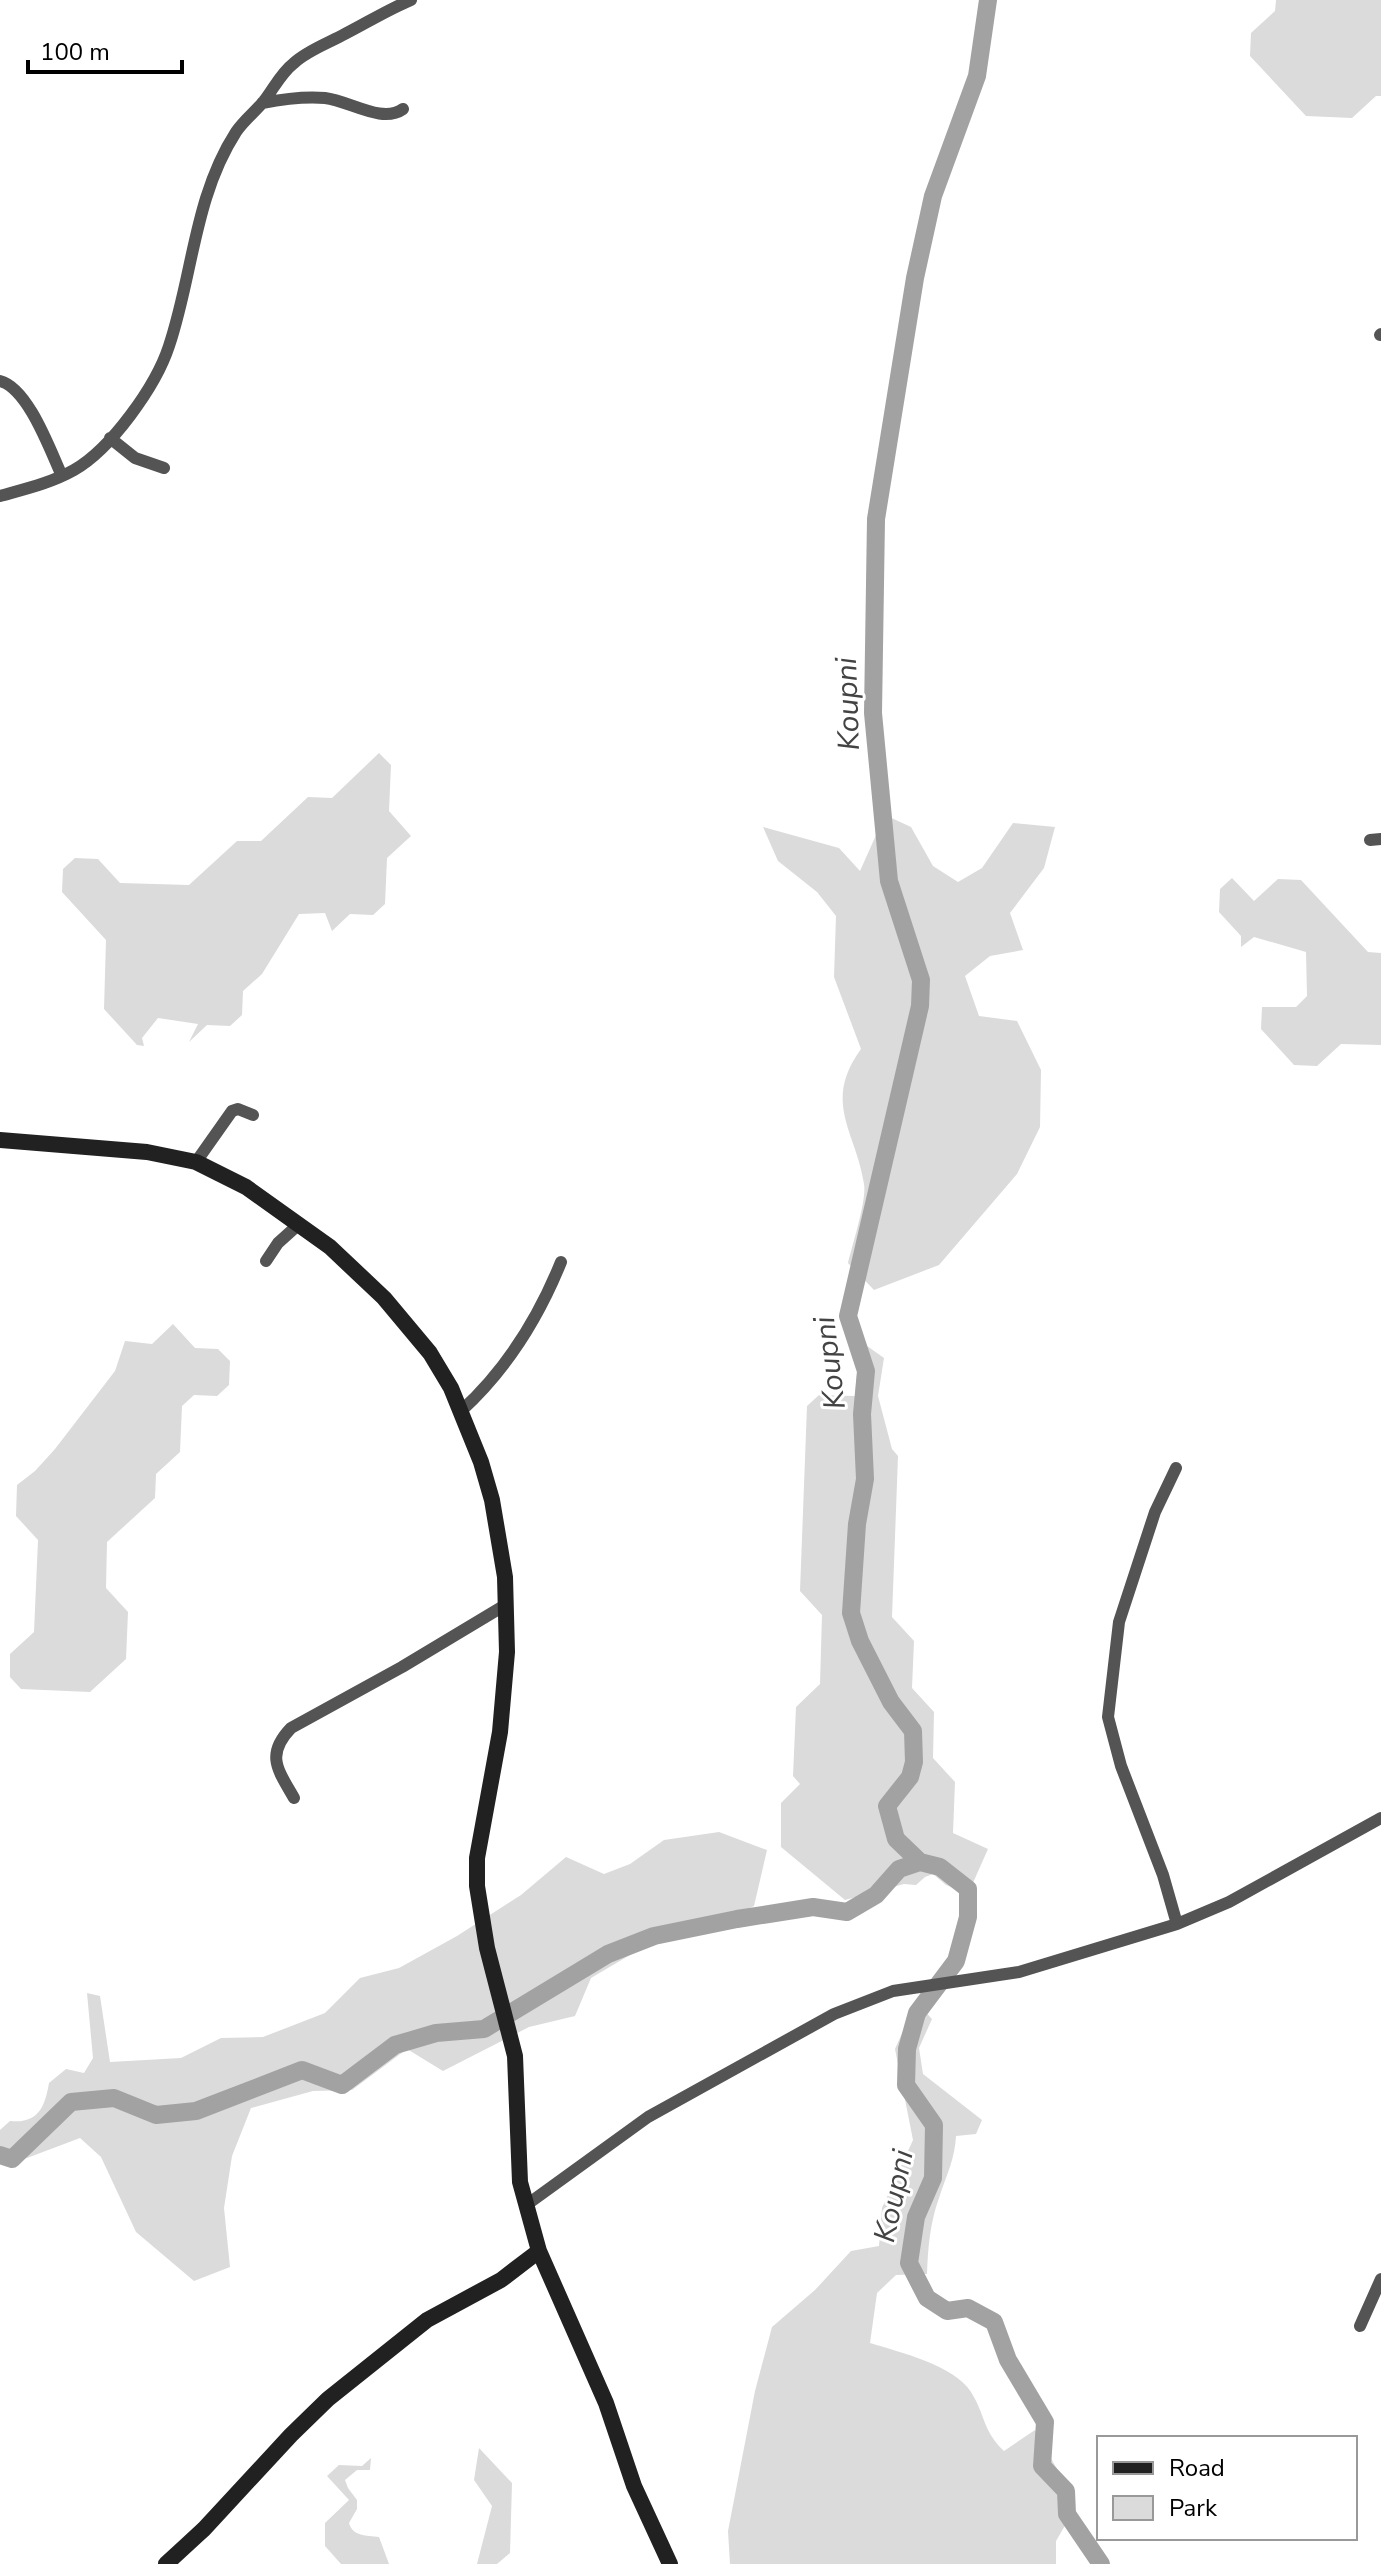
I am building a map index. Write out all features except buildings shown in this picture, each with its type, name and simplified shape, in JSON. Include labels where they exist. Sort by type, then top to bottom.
[{"type":"main road","points":[[0,1140],[147,1152],[196,1162],[246,1187],[348,1264],[407,1323],[430,1353],[461,1411],[492,1500],[507,1604],[507,1652],[500,1732],[477,1872],[480,1916],[511,2031],[517,2072],[520,2182],[539,2251],[606,2403],[634,2486],[670,2564]]},
{"type":"main road","points":[[166,2564],[204,2529],[328,2399],[427,2320],[501,2280],[539,2251]]},
{"type":"street","points":[[0,496],[77,468],[110,438],[152,382],[169,348],[202,209],[215,175],[235,134],[277,80],[294,62],[411,0]]},
{"type":"street","points":[[262,103],[286,98],[321,98],[344,101],[365,111],[391,115],[403,109]]},
{"type":"street","points":[[0,381],[10,384],[24,400],[62,476]]},
{"type":"street","points":[[110,438],[135,458],[164,468]]},
{"type":"street","points":[[196,1162],[232,1111],[238,1109],[253,1115]]},
{"type":"street","points":[[266,1261],[278,1243],[298,1225]]},
{"type":"street","points":[[461,1411],[502,1367],[535,1321],[561,1262]]},
{"type":"street","points":[[1176,1468],[1155,1512],[1119,1622],[1108,1717],[1121,1766],[1163,1875],[1177,1924]]},
{"type":"street","points":[[294,1798],[276,1765],[276,1751],[291,1728],[507,1604]]},
{"type":"street","points":[[525,2206],[648,2117],[787,2039],[862,2002],[893,1991],[1019,1972],[1177,1924],[1229,1902],[1381,1818]]},
{"type":"street","points":[[1360,2326],[1381,2279]]},
{"type":"green space","points":[[1276,0],[1381,0],[1381,96],[1376,96],[1352,118],[1306,116],[1250,56],[1251,33],[1275,11]]},
{"type":"green space","points":[[379,753],[391,765],[389,811],[411,836],[387,858],[385,904],[373,915],[350,914],[332,931],[325,913],[299,914],[262,974],[243,991],[242,1015],[230,1026],[207,1025],[189,1042],[198,1024],[158,1018],[142,1038],[144,1046],[137,1045],[104,1009],[106,940],[62,892],[63,869],[75,858],[98,859],[120,883],[189,885],[237,841],[261,841],[308,797],[332,798]]},
{"type":"green space","points":[[885,815],[911,827],[933,866],[958,882],[982,868],[1013,823],[1055,827],[1044,868],[1010,913],[1023,950],[990,956],[965,976],[979,1016],[1017,1021],[1041,1070],[1040,1127],[1017,1174],[939,1265],[874,1290],[848,1263],[861,1212],[864,1184],[843,1101],[844,1085],[861,1049],[834,977],[836,916],[817,892],[778,861],[763,827],[839,848],[860,871]]},
{"type":"green space","points":[[1232,878],[1254,901],[1278,879],[1301,880],[1368,952],[1381,953],[1381,1045],[1341,1044],[1317,1066],[1294,1065],[1261,1029],[1262,1007],[1296,1007],[1307,996],[1306,952],[1254,937],[1241,947],[1241,936],[1219,912],[1220,889]]},
{"type":"green space","points":[[173,1324],[195,1348],[218,1349],[230,1361],[229,1385],[217,1396],[194,1395],[182,1406],[180,1452],[156,1474],[155,1498],[107,1542],[106,1588],[128,1612],[126,1659],[90,1692],[21,1689],[10,1677],[10,1654],[34,1632],[38,1540],[16,1516],[17,1485],[55,1449],[115,1371],[125,1341],[152,1344]]},
{"type":"green space","points":[[860,1341],[884,1358],[878,1396],[892,1449],[898,1456],[892,1617],[914,1641],[912,1688],[934,1712],[933,1758],[955,1782],[953,1833],[988,1849],[968,1894],[946,1885],[933,1874],[916,1885],[904,1884],[845,1900],[781,1847],[781,1803],[800,1784],[793,1776],[796,1707],[820,1684],[822,1615],[800,1591],[807,1406],[819,1395],[855,1396]]},
{"type":"green space","points":[[719,1832],[767,1850],[754,1906],[695,1934],[657,1939],[591,1978],[575,2016],[529,2027],[443,2071],[407,2049],[352,2090],[313,2091],[251,2108],[232,2156],[224,2208],[230,2267],[194,2281],[136,2232],[101,2157],[80,2138],[27,2158],[0,2156],[0,2130],[10,2121],[28,2120],[34,2116],[43,2106],[49,2083],[66,2069],[84,2073],[93,2058],[87,1993],[100,1996],[110,2062],[181,2058],[221,2038],[263,2037],[325,2013],[360,1978],[399,1968],[457,1936],[521,1895],[566,1857],[604,1874],[630,1864],[664,1840]]},
{"type":"green space","points":[[916,2002],[932,2019],[919,2048],[923,2074],[982,2120],[976,2134],[956,2136],[932,2226],[927,2274],[896,2275],[877,2293],[870,2343],[910,2355],[952,2374],[971,2392],[988,2429],[1004,2451],[1035,2430],[1057,2469],[1074,2510],[1056,2541],[1056,2564],[730,2564],[728,2531],[755,2391],[772,2327],[815,2290],[851,2251],[879,2246],[882,2208],[913,2140],[895,2049]]},
{"type":"green space","points":[[479,2448],[512,2483],[510,2553],[497,2564],[477,2564],[492,2506],[474,2480]]},
{"type":"green space","points":[[371,2458],[370,2470],[357,2470],[345,2480],[357,2500],[357,2509],[349,2523],[357,2533],[379,2537],[389,2564],[341,2564],[325,2546],[325,2523],[349,2500],[327,2476],[339,2465],[362,2466]]},
{"type":"waterway","name":"Koupni","points":[[988,0],[977,76],[933,196],[915,278],[876,519],[873,713],[889,881],[921,980],[920,1006],[848,1316],[866,1371],[862,1414],[865,1479],[857,1524],[851,1613],[860,1641],[891,1702],[913,1731],[914,1762],[910,1777],[887,1806],[896,1839],[920,1862],[940,1867],[968,1889],[968,1917],[956,1961],[917,2013],[907,2049],[906,2085],[934,2125],[933,2178],[916,2217],[909,2263],[927,2298],[947,2311],[968,2308],[994,2322],[1008,2360],[1045,2422],[1042,2466],[1066,2491],[1067,2514],[1101,2564]]},
{"type":"waterway","points":[[0,2155],[12,2159],[71,2102],[114,2098],[156,2115],[196,2111],[302,2070],[342,2085],[395,2045],[436,2033],[484,2029],[608,1954],[654,1936],[813,1907],[847,1912],[876,1895],[899,1869],[920,1862]]}]
